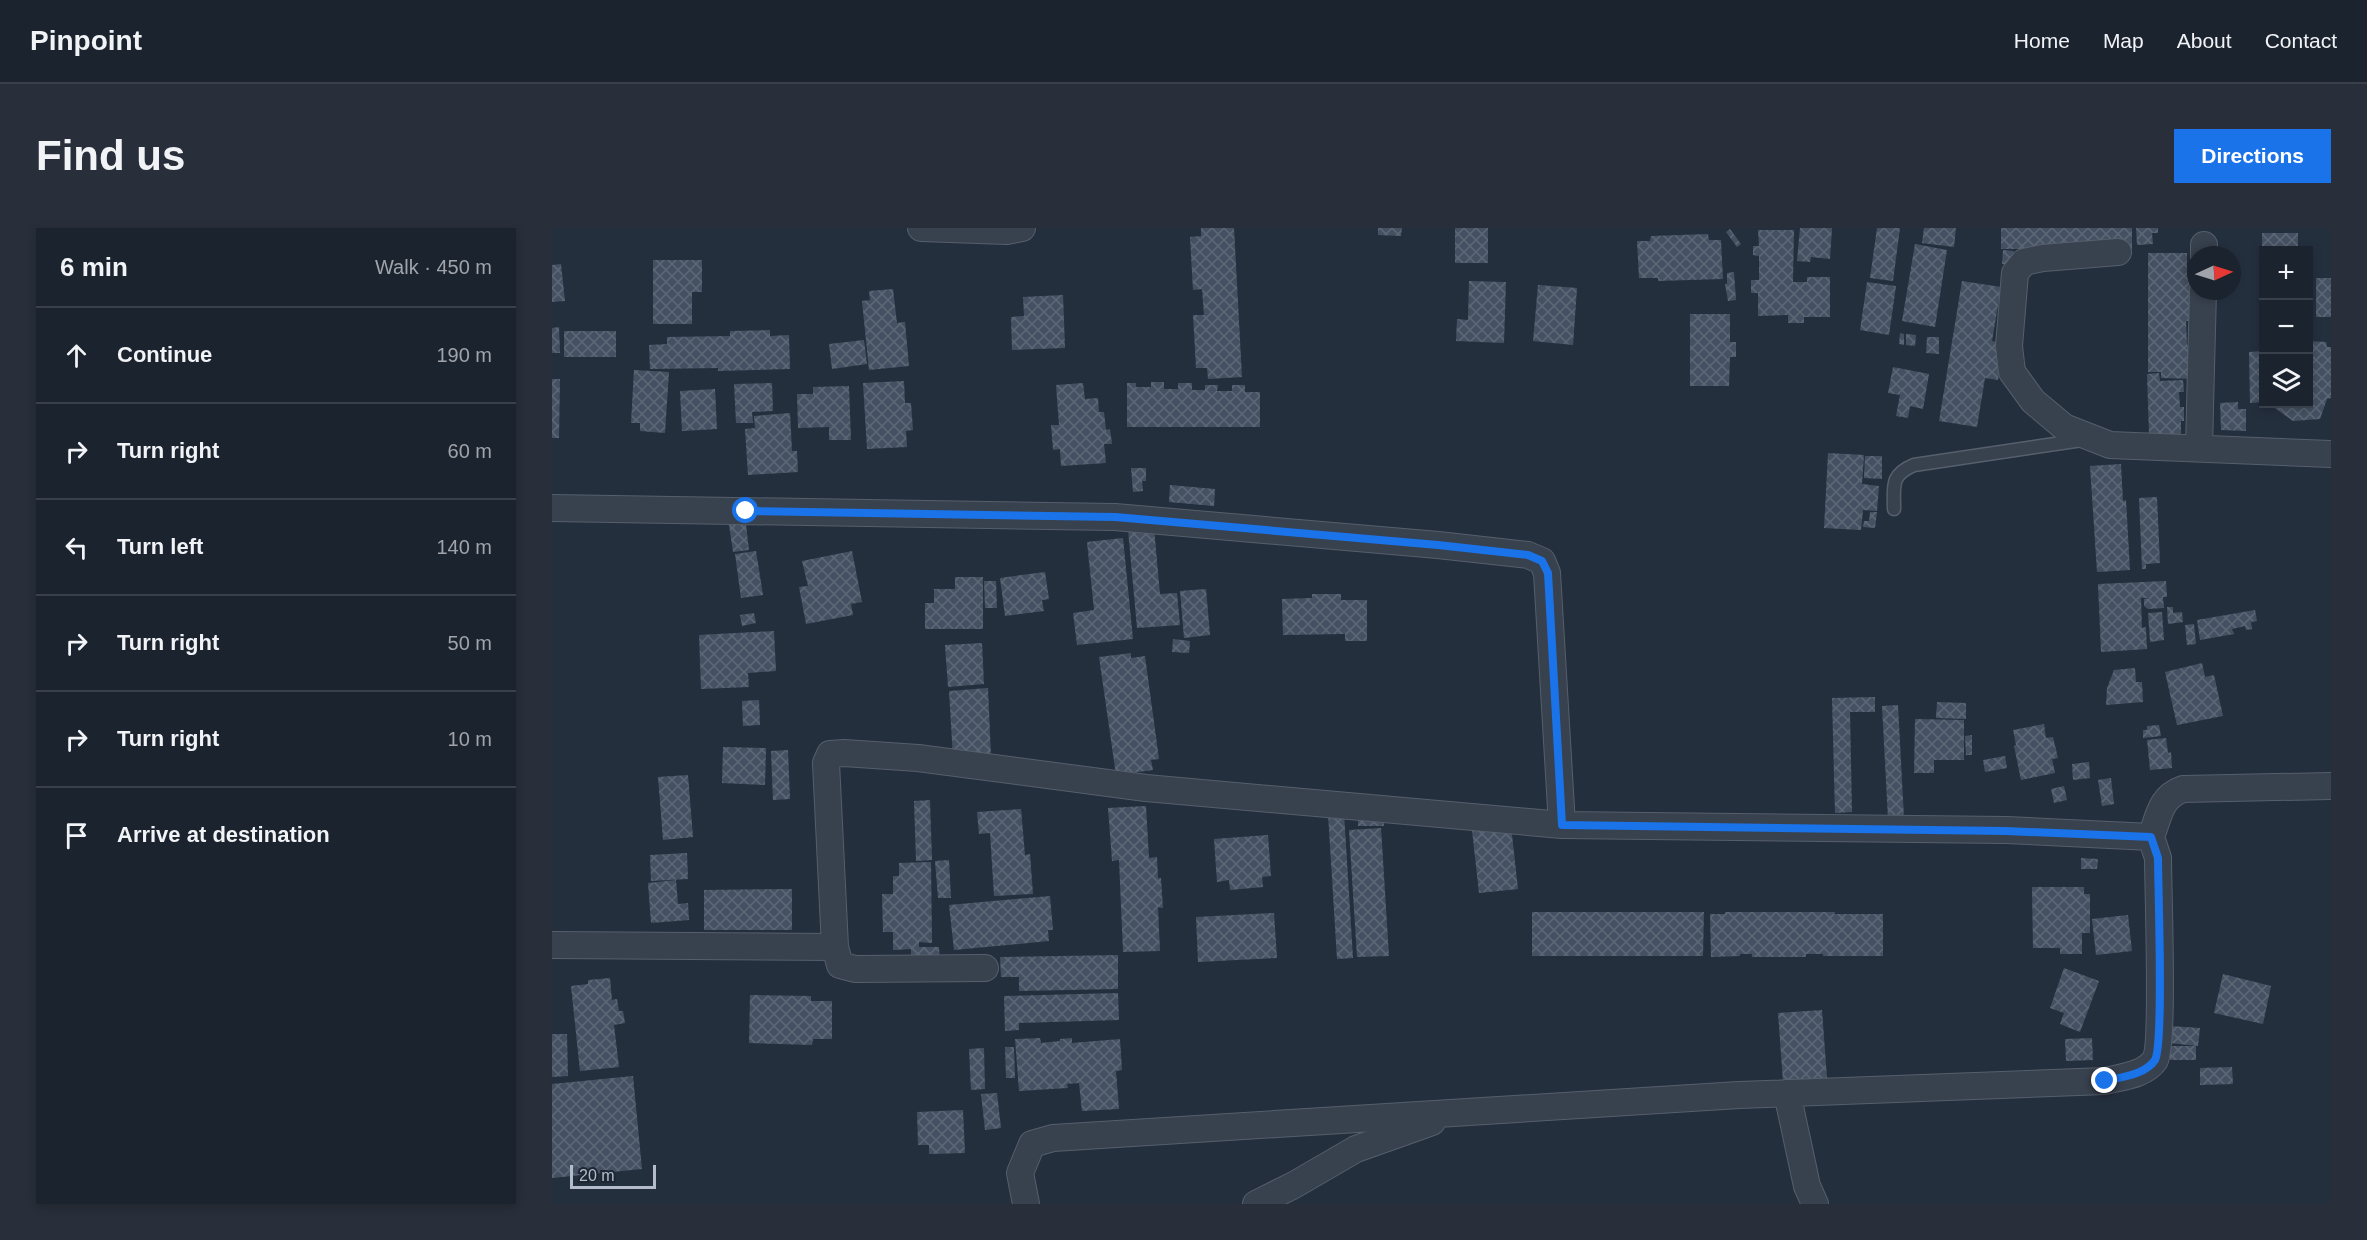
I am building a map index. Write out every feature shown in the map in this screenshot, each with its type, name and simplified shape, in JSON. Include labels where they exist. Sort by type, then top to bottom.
[{"type":"street","points":[[921,228],[1007,231],[1022,228]]},
{"type":"street","points":[[2118,252],[2043,258],[2024,262],[2015,273],[2008,346],[2012,372],[2033,401],[2064,428],[2110,445],[2331,454]]},
{"type":"street","points":[[2199,447],[2203,300]]},
{"type":"street","points":[[552,508],[1115,517],[1528,555],[1542,561],[1548,573],[1562,825]]},
{"type":"street","points":[[985,968],[855,969],[840,965],[835,947],[826,763],[830,754],[918,758],[1146,788],[1562,825],[2006,831],[2151,837]]},
{"type":"street","points":[[1026,1204],[1020,1173],[1032,1144],[1053,1138],[1461,1111],[1787,1093],[2105,1081],[2143,1071],[2156,1059],[2159,1026],[2158,858],[2151,837],[2163,804],[2170,794],[2183,789],[2331,786]]},
{"type":"street","points":[[552,945],[835,947]]},
{"type":"street","points":[[1787,1093],[1807,1186],[1815,1204]]},
{"type":"street","points":[[1256,1204],[1356,1149],[1461,1111]]},
{"type":"lane","points":[[1894,509],[1894,481],[1902,470],[1914,465],[2089,439]]},
{"type":"building","points":[[1201,228],[1234,228],[1242,377],[1208,379],[1207,368],[1196,368],[1193,315],[1204,315],[1202,289],[1193,290],[1190,237],[1201,236]]},
{"type":"building","points":[[1378,228],[1402,228],[1401,236],[1378,235]]},
{"type":"building","points":[[1455,228],[1488,228],[1488,263],[1455,263]]},
{"type":"building","points":[[1800,228],[1832,228],[1830,259],[1811,257],[1810,262],[1797,261]]},
{"type":"building","points":[[1877,228],[1900,228],[1893,281],[1870,278]]},
{"type":"building","points":[[1924,228],[1956,228],[1954,247],[1922,243]]},
{"type":"building","points":[[2001,228],[2132,228],[2132,249],[2001,249]]},
{"type":"building","points":[[2136,228],[2158,228],[2158,233],[2152,233],[2153,244],[2137,245]]},
{"type":"building","points":[[1730,229],[1741,244],[1737,247],[1726,232]]},
{"type":"building","points":[[1758,230],[1794,230],[1793,282],[1807,282],[1807,277],[1830,277],[1830,317],[1804,317],[1804,323],[1788,323],[1788,315],[1758,316],[1758,293],[1751,293],[1751,280],[1759,280],[1759,256],[1753,255],[1753,246],[1759,246]]},
{"type":"building","points":[[2262,233],[2298,233],[2298,246],[2262,246]]},
{"type":"building","points":[[1708,234],[1709,240],[1721,240],[1723,279],[1658,281],[1658,278],[1639,278],[1637,241],[1650,241],[1651,236]]},
{"type":"building","points":[[1915,244],[1947,250],[1935,327],[1902,321]]},
{"type":"building","points":[[2003,250],[2014,251],[2012,265],[2002,264]]},
{"type":"building","points":[[2148,253],[2187,253],[2187,300],[2196,300],[2195,321],[2186,321],[2187,345],[2193,345],[2196,379],[2161,378],[2161,372],[2148,372]]},
{"type":"building","points":[[653,260],[702,260],[702,292],[692,292],[692,324],[653,324]]},
{"type":"building","points":[[561,264],[565,301],[552,302],[552,265]]},
{"type":"building","points":[[1734,272],[1736,300],[1728,301],[1725,284],[1727,284],[1727,273]]},
{"type":"building","points":[[2316,278],[2331,278],[2331,317],[2316,317]]},
{"type":"building","points":[[1469,281],[1506,282],[1504,343],[1456,341],[1457,319],[1468,320]]},
{"type":"building","points":[[1962,281],[2001,287],[1992,341],[2004,343],[1998,380],[1985,378],[1977,427],[1939,421]]},
{"type":"building","points":[[1867,282],[1896,286],[1889,335],[1860,330]]},
{"type":"building","points":[[1538,285],[1577,288],[1573,345],[1533,341]]},
{"type":"building","points":[[893,289],[897,323],[905,322],[909,366],[869,370],[862,301],[870,300],[869,291]]},
{"type":"building","points":[[1063,295],[1065,348],[1012,350],[1011,317],[1024,316],[1023,297]]},
{"type":"building","points":[[1690,314],[1730,314],[1730,342],[1736,342],[1736,357],[1730,357],[1729,386],[1690,386]]},
{"type":"building","points":[[559,327],[560,353],[552,353],[552,328]]},
{"type":"building","points":[[770,330],[770,336],[789,335],[790,369],[718,371],[718,368],[650,369],[649,345],[667,344],[667,337],[730,336],[730,331]]},
{"type":"building","points":[[564,331],[616,331],[616,357],[564,357]]},
{"type":"building","points":[[1900,333],[1904,334],[1904,345],[1899,344]]},
{"type":"building","points":[[1906,334],[1916,335],[1915,346],[1906,345]]},
{"type":"building","points":[[1927,337],[1939,337],[1939,354],[1926,353]]},
{"type":"building","points":[[864,340],[867,364],[832,369],[829,344]]},
{"type":"building","points":[[2313,341],[2326,342],[2327,347],[2331,347],[2331,398],[2327,399],[2320,419],[2293,421],[2275,408],[2313,408]]},
{"type":"building","points":[[2259,351],[2259,402],[2250,403],[2249,352]]},
{"type":"building","points":[[1893,367],[1929,374],[1923,409],[1910,406],[1908,418],[1896,416],[1900,395],[1888,393]]},
{"type":"building","points":[[634,370],[669,372],[665,433],[640,431],[640,423],[631,423]]},
{"type":"building","points":[[2159,373],[2160,381],[2183,380],[2184,392],[2179,392],[2180,407],[2184,407],[2181,434],[2149,435],[2147,374]]},
{"type":"building","points":[[552,379],[560,379],[559,438],[552,438]]},
{"type":"building","points":[[904,381],[905,403],[911,403],[913,430],[906,431],[907,447],[867,449],[863,383]]},
{"type":"building","points":[[1151,382],[1164,382],[1164,389],[1178,389],[1178,383],[1192,383],[1192,390],[1205,390],[1205,385],[1218,385],[1217,391],[1232,391],[1232,385],[1245,385],[1245,392],[1260,392],[1260,427],[1127,427],[1127,383],[1136,383],[1136,387],[1151,387]]},
{"type":"building","points":[[772,383],[773,411],[752,412],[753,423],[736,423],[734,384]]},
{"type":"building","points":[[1083,383],[1085,399],[1098,398],[1099,412],[1104,412],[1106,430],[1110,429],[1112,444],[1104,444],[1106,463],[1061,466],[1060,449],[1053,450],[1051,425],[1059,425],[1056,385]]},
{"type":"building","points":[[849,386],[851,440],[829,440],[829,427],[798,428],[797,394],[813,394],[813,387]]},
{"type":"building","points":[[715,389],[717,429],[682,431],[680,391]]},
{"type":"building","points":[[2238,402],[2238,409],[2246,409],[2246,431],[2221,430],[2220,403]]},
{"type":"building","points":[[790,413],[792,451],[797,451],[798,472],[748,475],[745,429],[755,428],[754,416]]},
{"type":"building","points":[[1828,453],[1864,455],[1862,484],[1879,486],[1877,511],[1863,510],[1861,530],[1824,528]]},
{"type":"building","points":[[1865,456],[1882,456],[1882,479],[1864,478]]},
{"type":"building","points":[[2121,464],[2123,501],[2126,500],[2130,570],[2097,572],[2090,466]]},
{"type":"building","points":[[1131,468],[1146,468],[1146,481],[1142,481],[1143,491],[1133,492]]},
{"type":"building","points":[[1170,485],[1215,489],[1214,506],[1169,502]]},
{"type":"building","points":[[2157,497],[2160,563],[2146,564],[2146,569],[2142,569],[2139,498]]},
{"type":"building","points":[[1870,512],[1877,512],[1875,528],[1863,527],[1864,521],[1869,521]]},
{"type":"building","points":[[745,516],[749,550],[733,552],[728,518]]},
{"type":"building","points":[[1154,528],[1160,594],[1177,593],[1180,625],[1137,628],[1128,530]]},
{"type":"building","points":[[1123,538],[1133,639],[1077,645],[1073,613],[1094,610],[1087,542]]},
{"type":"building","points":[[756,551],[763,595],[741,598],[735,554]]},
{"type":"building","points":[[852,551],[862,602],[851,604],[853,615],[806,624],[799,587],[808,586],[802,561]]},
{"type":"building","points":[[1045,572],[1049,599],[1042,600],[1044,611],[1005,616],[1000,578]]},
{"type":"building","points":[[955,577],[983,577],[983,629],[925,629],[925,603],[934,603],[934,589],[955,589]]},
{"type":"building","points":[[984,581],[996,581],[997,608],[985,608]]},
{"type":"building","points":[[2166,581],[2167,597],[2163,597],[2164,608],[2148,609],[2144,606],[2144,599],[2150,598],[2141,598],[2142,628],[2146,627],[2147,649],[2101,652],[2098,584]]},
{"type":"building","points":[[1206,589],[1210,635],[1184,638],[1180,591]]},
{"type":"building","points":[[1312,594],[1341,594],[1341,600],[1367,600],[1367,641],[1345,641],[1345,634],[1283,635],[1282,599],[1312,598]]},
{"type":"building","points":[[2167,607],[2173,607],[2173,613],[2182,612],[2183,622],[2168,624]]},
{"type":"building","points":[[2255,610],[2257,621],[2251,622],[2252,629],[2246,630],[2245,626],[2232,629],[2234,634],[2200,640],[2197,620]]},
{"type":"building","points":[[2162,612],[2164,640],[2150,642],[2148,613]]},
{"type":"building","points":[[754,613],[756,623],[742,626],[740,615]]},
{"type":"building","points":[[2194,624],[2196,644],[2187,645],[2185,625]]},
{"type":"building","points":[[774,631],[776,671],[748,673],[749,687],[701,689],[699,635]]},
{"type":"building","points":[[1173,639],[1190,641],[1189,653],[1172,652]]},
{"type":"building","points":[[982,643],[984,684],[948,687],[945,645]]},
{"type":"building","points":[[1131,653],[1131,658],[1145,656],[1159,759],[1151,760],[1153,770],[1116,775],[1099,657]]},
{"type":"building","points":[[2202,663],[2205,677],[2214,675],[2223,716],[2177,725],[2165,672]]},
{"type":"building","points":[[2135,668],[2136,682],[2142,682],[2143,702],[2106,705],[2107,688],[2114,670]]},
{"type":"building","points":[[988,688],[991,756],[953,758],[949,691]]},
{"type":"building","points":[[1875,697],[1875,712],[1850,712],[1852,812],[1835,813],[1832,698]]},
{"type":"building","points":[[759,700],[760,725],[743,726],[742,701]]},
{"type":"building","points":[[1937,702],[1966,703],[1966,719],[1936,718]]},
{"type":"building","points":[[1898,705],[1904,818],[1888,819],[1882,706]]},
{"type":"building","points":[[1915,719],[1964,720],[1964,760],[1934,760],[1934,773],[1914,773]]},
{"type":"building","points":[[2044,724],[2046,738],[2053,737],[2058,758],[2052,759],[2055,773],[2021,780],[2013,730]]},
{"type":"building","points":[[2159,725],[2161,736],[2143,738],[2143,730],[2147,730],[2147,726]]},
{"type":"building","points":[[1972,735],[1972,755],[1966,755],[1965,736]]},
{"type":"building","points":[[2166,738],[2168,753],[2171,752],[2172,768],[2150,770],[2147,740]]},
{"type":"building","points":[[723,747],[766,748],[765,785],[722,783]]},
{"type":"building","points":[[788,750],[790,799],[773,800],[771,751]]},
{"type":"building","points":[[2005,756],[2007,768],[1985,772],[1983,760]]},
{"type":"building","points":[[2089,762],[2090,778],[2073,780],[2072,764]]},
{"type":"building","points":[[688,775],[693,837],[663,840],[658,777]]},
{"type":"building","points":[[2111,778],[2114,804],[2102,806],[2098,780]]},
{"type":"building","points":[[2064,786],[2067,800],[2054,803],[2051,789]]},
{"type":"building","points":[[930,800],[932,860],[916,861],[914,801]]},
{"type":"building","points":[[1146,806],[1149,858],[1157,857],[1158,878],[1161,878],[1163,908],[1158,907],[1160,951],[1123,952],[1119,860],[1112,861],[1108,808]]},
{"type":"building","points":[[1021,809],[1025,855],[1030,854],[1033,894],[994,896],[990,833],[979,834],[977,812]]},
{"type":"building","points":[[1344,813],[1353,958],[1337,959],[1328,814]]},
{"type":"building","points":[[1383,813],[1384,826],[1358,826],[1358,814]]},
{"type":"building","points":[[1511,826],[1518,889],[1479,893],[1472,830]]},
{"type":"building","points":[[1381,828],[1389,956],[1357,957],[1349,830]]},
{"type":"building","points":[[1268,835],[1271,876],[1262,877],[1263,887],[1230,890],[1229,880],[1217,882],[1214,839]]},
{"type":"building","points":[[687,853],[688,879],[651,881],[650,855]]},
{"type":"building","points":[[2081,858],[2098,859],[2097,869],[2081,869]]},
{"type":"building","points":[[949,860],[951,898],[938,898],[935,861]]},
{"type":"building","points":[[931,862],[932,943],[919,942],[919,947],[939,947],[940,964],[911,964],[911,949],[893,950],[893,932],[883,932],[882,894],[893,894],[893,876],[899,876],[899,863]]},
{"type":"building","points":[[676,880],[678,904],[688,903],[689,920],[651,923],[648,883]]},
{"type":"building","points":[[2032,887],[2084,887],[2084,894],[2090,894],[2090,933],[2082,933],[2082,954],[2060,954],[2060,948],[2033,948]]},
{"type":"building","points":[[792,889],[792,930],[704,930],[704,890]]},
{"type":"building","points":[[1050,896],[1053,930],[1048,930],[1049,941],[954,950],[949,905]]},
{"type":"building","points":[[1532,912],[1704,912],[1703,956],[1532,956]]},
{"type":"building","points":[[1725,912],[1883,914],[1883,956],[1806,954],[1806,957],[1752,957],[1752,954],[1740,954],[1740,956],[1711,957],[1710,914],[1725,914]]},
{"type":"building","points":[[1274,913],[1277,958],[1198,962],[1196,917]]},
{"type":"building","points":[[2128,915],[2132,951],[2096,955],[2092,919]]},
{"type":"building","points":[[1118,955],[1118,989],[1019,991],[1019,977],[1001,977],[1000,957]]},
{"type":"building","points":[[2064,968],[2099,981],[2080,1032],[2060,1024],[2064,1013],[2050,1008]]},
{"type":"building","points":[[2223,974],[2271,986],[2263,1024],[2214,1013]]},
{"type":"building","points":[[610,978],[612,1000],[617,999],[619,1011],[623,1011],[625,1023],[614,1025],[619,1067],[580,1071],[571,986],[588,984],[588,980]]},
{"type":"building","points":[[1118,993],[1119,1020],[1019,1023],[1019,1030],[1005,1031],[1004,996]]},
{"type":"building","points":[[750,995],[811,996],[811,1001],[832,1001],[832,1039],[813,1039],[812,1045],[749,1043]]},
{"type":"building","points":[[1822,1010],[1827,1078],[1783,1082],[1778,1013]]},
{"type":"building","points":[[2170,1026],[2200,1028],[2198,1046],[2169,1043]]},
{"type":"building","points":[[552,1034],[567,1034],[568,1076],[552,1077]]},
{"type":"building","points":[[1040,1038],[1041,1043],[1072,1038],[1072,1043],[1120,1039],[1122,1070],[1116,1071],[1119,1109],[1082,1111],[1079,1083],[1067,1084],[1068,1088],[1019,1091],[1015,1039]]},
{"type":"building","points":[[2092,1038],[2093,1060],[2066,1061],[2065,1039]]},
{"type":"building","points":[[2170,1046],[2196,1046],[2196,1060],[2170,1060]]},
{"type":"building","points":[[1005,1047],[1014,1047],[1015,1078],[1006,1078]]},
{"type":"building","points":[[984,1048],[985,1089],[971,1090],[969,1049]]},
{"type":"building","points":[[2232,1067],[2233,1084],[2200,1085],[2200,1068]]},
{"type":"building","points":[[633,1076],[642,1169],[552,1178],[552,1084]]},
{"type":"building","points":[[997,1093],[1001,1128],[985,1130],[981,1094]]},
{"type":"building","points":[[963,1110],[965,1153],[929,1154],[929,1145],[918,1145],[917,1112]]},
{"type":"route","points":[[746,511],[1115,517],[1528,555],[1542,561],[1548,573],[1562,825],[2006,831],[2151,837],[2158,858],[2159,1026],[2156,1059],[2143,1071],[2105,1081]]}]
